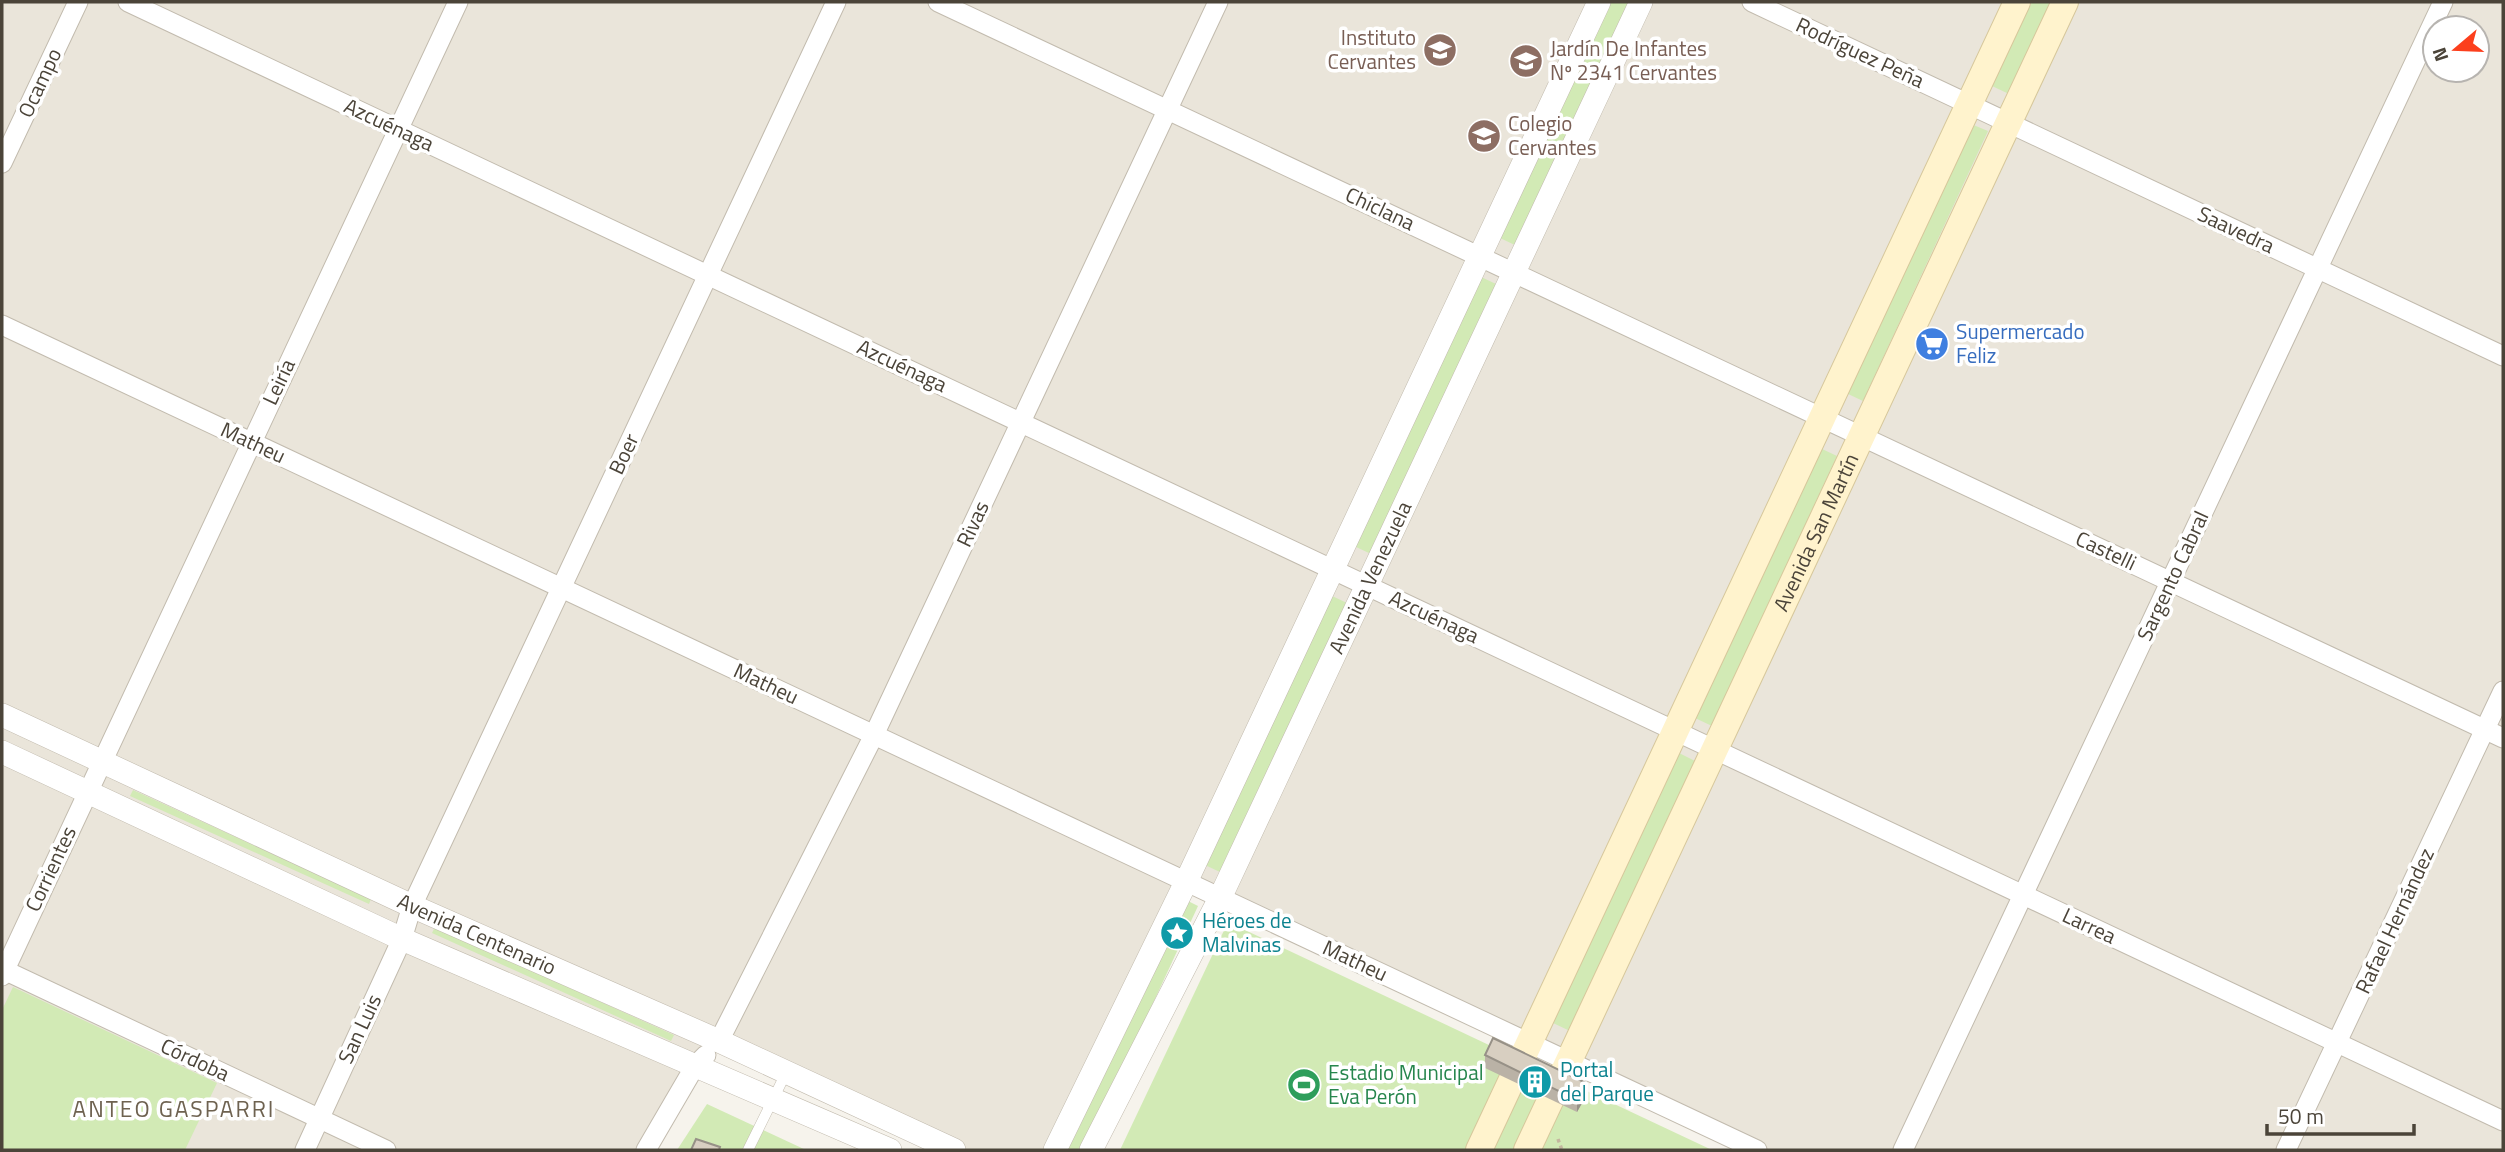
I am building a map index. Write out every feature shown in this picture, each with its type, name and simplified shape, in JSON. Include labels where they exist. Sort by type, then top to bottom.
[{"type":"main road","name":"Avenida San Martín","points":[[1479,1150],[2017,2]]},
{"type":"main road","name":"Avenida San Martín","points":[[1527,1150],[2065,2]]},
{"type":"street","name":"Ocampo","points":[[2,163],[78,2]]},
{"type":"street","name":"Azcuénaga","points":[[128,2],[1675,731]]},
{"type":"street","name":"Leiría","points":[[101,762],[458,2]]},
{"type":"street","name":"Boer","points":[[412,906],[836,2]]},
{"type":"street","name":"Chiclana","points":[[938,2],[1822,417]]},
{"type":"street","name":"Rivas","points":[[646,1150],[707,1054],[874,735],[1218,2]]},
{"type":"street","name":"Avenida Venezuela","points":[[1055,1150],[1186,882],[1599,2]]},
{"type":"street","name":"Avenida Venezuela","points":[[1091,1150],[1220,898],[1642,2]]},
{"type":"street","name":"Rodríguez Peña","points":[[1752,2],[1969,104]]},
{"type":"street","name":"Sargento Cabral","points":[[1903,1150],[2443,2]]},
{"type":"street","name":"Saavedra","points":[[1969,104],[2503,356]]},
{"type":"street","name":"Matheu","points":[[2,325],[1757,1150]]},
{"type":"street","name":"Castelli","points":[[1822,417],[2494,733]]},
{"type":"street","name":"Rafael Hernández","points":[[2286,1150],[2337,1043],[2494,733],[2503,691]]},
{"type":"street","name":"Avenida Centenario","points":[[2,715],[412,906],[707,1054],[773,1099],[890,1150]]},
{"type":"street","name":"Larrea","points":[[1675,731],[2503,1121]]},
{"type":"street","name":"Avenida Centenario","points":[[2,752],[402,939],[707,1054],[786,1073],[954,1150]]},
{"type":"street","name":"Corrientes","points":[[3,973],[101,762]]},
{"type":"street","name":"San Luis","points":[[304,1150],[402,939],[412,906]]},
{"type":"street","name":"Córdoba","points":[[3,973],[386,1150]]},
{"type":"lane","points":[[748,1150],[786,1073]]},
{"type":"shaded area","points":[[2,2],[2503,2],[2503,1150],[1757,1150],[1186,882],[1055,1150],[954,1150],[719,1042],[646,1150],[2,1150]]},
{"type":"green space","points":[[1610,2],[1630,2],[1517,246],[1500,238]]},
{"type":"green space","points":[[2032,2],[2052,2],[2009,94],[1992,86]]},
{"type":"green space","points":[[1971,124],[1988,131],[1863,401],[1846,393]]},
{"type":"green space","points":[[1479,276],[1496,284],[1371,554],[1354,546]]},
{"type":"green space","points":[[1820,448],[1837,456],[1712,726],[1695,718]]},
{"type":"green space","points":[[1330,595],[1347,603],[1222,873],[1205,865]]},
{"type":"green space","points":[[1679,753],[1695,761],[1570,1031],[1553,1023]]},
{"type":"green space","points":[[133,790],[371,899],[369,904],[130,796]]},
{"type":"green space","points":[[1182,898],[1198,906],[1085,1150],[1065,1150]]},
{"type":"green space","points":[[1228,922],[1712,1150],[1120,1150]]},
{"type":"green space","points":[[435,927],[674,1035],[671,1041],[432,933]]},
{"type":"green space","points":[[13,987],[217,1083],[185,1150],[2,1150],[2,1010]]},
{"type":"green space","points":[[707,1104],[806,1150],[677,1150]]},
{"type":"building","points":[[1493,1038],[1586,1083],[1577,1100],[1485,1055]]},
{"type":"building","points":[[696,1139],[720,1147],[719,1150],[691,1150]]},
{"type":"place","name":"Instituto Cervantes","points":[[1440,50]]},
{"type":"place","name":"Jardín De Infantes Nº 2341 Cervantes","points":[[1526,61]]},
{"type":"place","name":"Colegio Cervantes","points":[[1484,136]]},
{"type":"place","name":"Supermercado Feliz","points":[[1932,344]]},
{"type":"place","name":"Héroes de Malvinas","points":[[1177,933]]},
{"type":"place","name":"Portal del Parque","points":[[1535,1082]]},
{"type":"place","name":"Estadio Municipal Eva Perón","points":[[1304,1085]]},
{"type":"district","name":"ANTEO GASPARRI","points":[[174,1109]]}]
